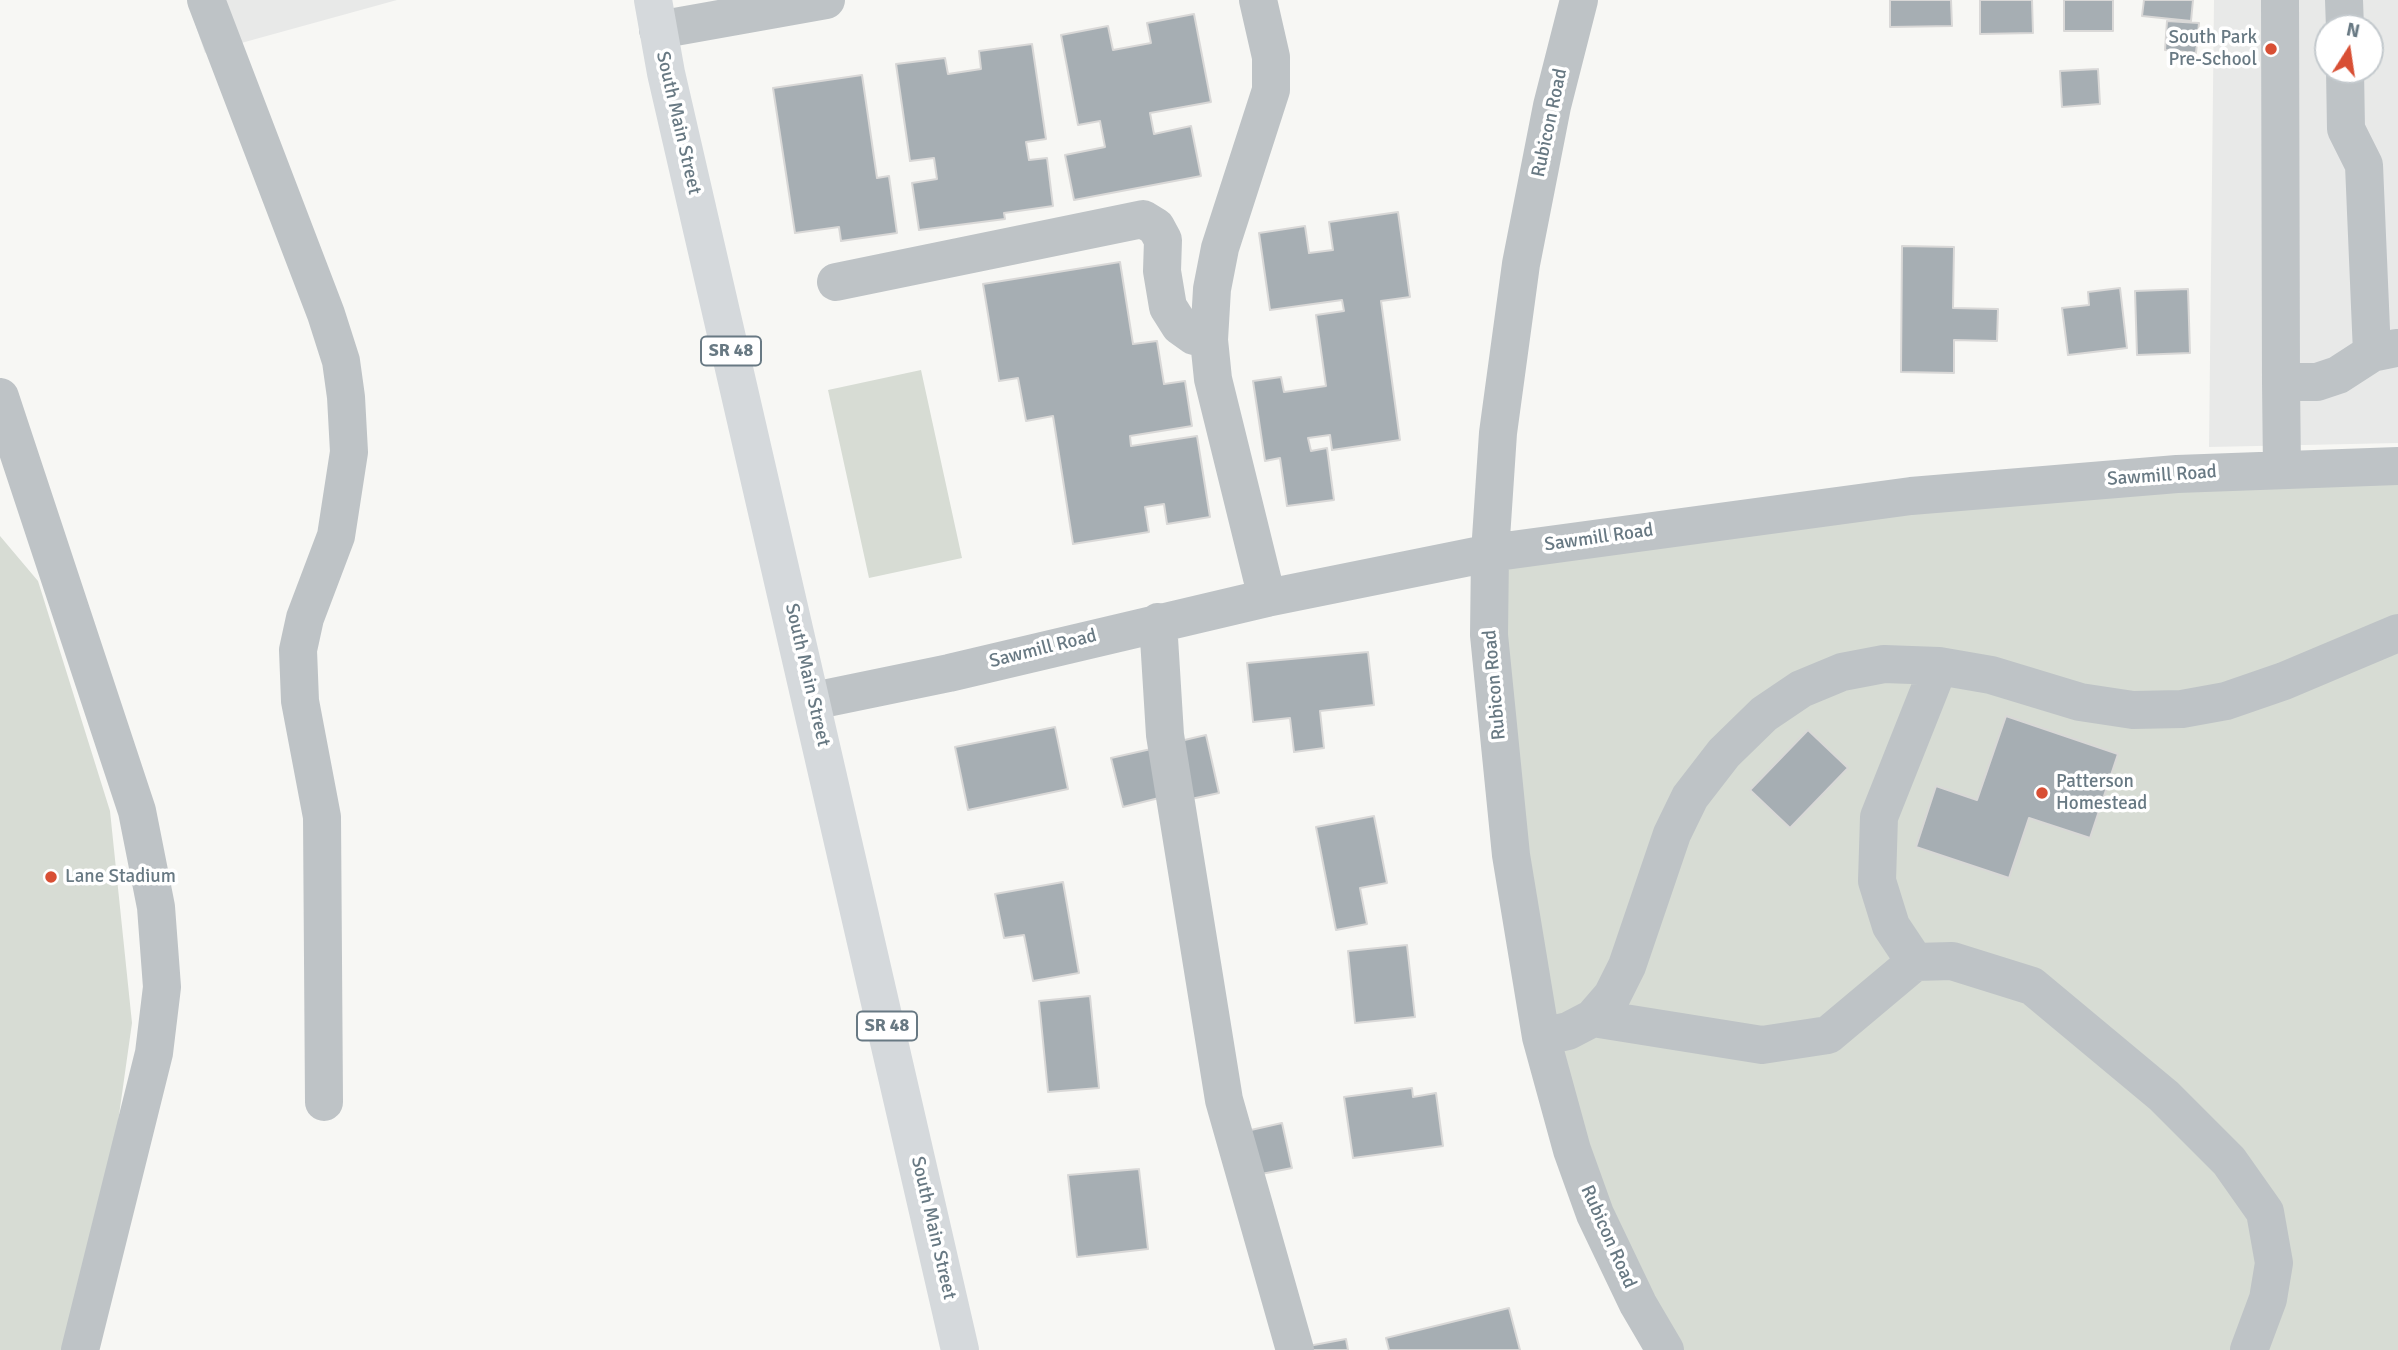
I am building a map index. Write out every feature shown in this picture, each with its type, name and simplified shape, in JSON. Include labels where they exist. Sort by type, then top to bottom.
[{"type":"main road","name":"South Main Street","points":[[655,15],[960,1350]]},
{"type":"street","points":[[206,0],[326,314],[341,361],[346,397],[349,452],[336,536],[304,618],[298,650],[300,701],[322,817],[324,1102]]},
{"type":"street","points":[[655,15],[826,0]]},
{"type":"street","points":[[1258,0],[1271,57],[1270,90],[1220,248],[1212,289],[1209,340],[1213,379],[1266,598]]},
{"type":"street","name":"Rubicon Road","points":[[1579,0],[1552,106],[1521,264],[1498,433],[1490,553],[1489,635],[1511,855],[1541,1037],[1572,1150],[1595,1214],[1638,1304],[1665,1350]]},
{"type":"street","points":[[2280,0],[2282,469]]},
{"type":"street","points":[[2281,382],[2317,382],[2338,375],[2385,351],[2364,165],[2346,129],[2345,84]]},
{"type":"street","points":[[836,282],[1143,219],[1156,227],[1163,240],[1162,271],[1168,307],[1180,326],[1194,336],[1209,340]]},
{"type":"street","points":[[0,397],[137,811],[156,906],[163,987],[154,1053],[80,1350]]},
{"type":"street","name":"Sawmill Road","points":[[813,701],[949,673],[1266,598],[1490,553],[1911,496],[2177,474],[2398,466]]},
{"type":"street","points":[[1158,622],[1165,735],[1224,1100],[1295,1350]]},
{"type":"street","points":[[1541,1037],[1568,1031],[1593,1017],[1612,996],[1627,966],[1672,834],[1690,797],[1724,753],[1764,713],[1811,685],[1842,672],[1884,664],[1939,666],[1991,675],[2080,702],[2133,710],[2182,709],[2226,701],[2284,681],[2398,633]]},
{"type":"street","points":[[1915,962],[1891,926],[1877,881],[1880,817],[1939,666]]},
{"type":"street","points":[[1593,1017],[1762,1045],[1828,1035],[1915,962],[1952,961],[2032,986],[2164,1096],[2229,1161],[2265,1212],[2274,1262],[2268,1299],[2249,1350]]},
{"type":"shaded area","points":[[187,0],[397,0],[205,53]]},
{"type":"shaded area","points":[[2214,0],[2398,0],[2398,443],[2209,447]]},
{"type":"shaded area","points":[[921,370],[962,558],[869,578],[828,390]]},
{"type":"shaded area","points":[[2398,466],[2398,1350],[1665,1350],[1539,1028],[1490,553]]},
{"type":"shaded area","name":"Lane Stadium","points":[[0,536],[38,581],[110,811],[132,1023],[96,1278],[80,1350],[0,1350]]},
{"type":"building","points":[[1890,0],[1951,0],[1952,26],[1890,27]]},
{"type":"building","points":[[1980,0],[2032,0],[2033,33],[1980,34]]},
{"type":"building","points":[[2064,0],[2113,0],[2113,31],[2064,31]]},
{"type":"building","points":[[2144,0],[2193,0],[2191,21],[2142,16]]},
{"type":"building","points":[[1194,14],[1211,102],[1150,113],[1154,134],[1191,126],[1201,176],[1074,200],[1065,155],[1105,147],[1100,121],[1078,125],[1061,35],[1108,26],[1113,50],[1151,43],[1147,23]]},
{"type":"building","points":[[2167,21],[2199,23],[2196,53],[2165,50]]},
{"type":"building","points":[[1032,44],[1046,139],[1026,142],[1029,160],[1047,158],[1053,206],[1004,213],[1005,219],[919,230],[912,183],[937,179],[934,158],[910,161],[896,64],[945,58],[948,74],[981,69],[979,51]]},
{"type":"building","points":[[2098,69],[2100,104],[2062,107],[2060,71]]},
{"type":"building","points":[[862,75],[877,178],[889,176],[897,233],[841,241],[839,227],[795,233],[773,88]]},
{"type":"building","points":[[1398,212],[1410,297],[1381,301],[1400,440],[1332,450],[1330,435],[1308,438],[1311,451],[1327,448],[1334,500],[1287,506],[1280,458],[1265,461],[1253,381],[1281,377],[1284,392],[1326,386],[1316,315],[1344,311],[1342,300],[1270,310],[1259,233],[1305,226],[1309,253],[1333,250],[1329,222]]},
{"type":"building","points":[[1902,246],[1954,247],[1953,308],[1998,309],[1997,341],[1954,340],[1954,373],[1901,372]]},
{"type":"building","points":[[1120,262],[1133,344],[1157,341],[1164,384],[1185,381],[1192,426],[1130,436],[1131,446],[1197,436],[1210,517],[1167,524],[1164,504],[1145,507],[1149,532],[1073,544],[1053,416],[1026,421],[1018,378],[999,381],[983,284]]},
{"type":"building","points":[[2120,288],[2127,348],[2068,355],[2062,308],[2089,305],[2088,292]]},
{"type":"building","points":[[2188,289],[2190,353],[2137,355],[2135,291]]},
{"type":"building","points":[[1368,652],[1374,705],[1320,711],[1324,748],[1294,752],[1290,718],[1253,722],[1247,663]]},
{"type":"building","name":"Patterson Homestead","points":[[2006,716],[2118,754],[2090,838],[2029,818],[2009,878],[1916,847],[1936,786],[1977,800]]},
{"type":"building","points":[[1055,727],[1068,789],[968,810],[955,747]]},
{"type":"building","points":[[1808,730],[1848,768],[1790,828],[1750,790]]},
{"type":"building","points":[[1206,735],[1219,793],[1177,802],[1163,745]]},
{"type":"building","points":[[1151,749],[1163,797],[1123,807],[1111,758]]},
{"type":"building","points":[[1374,816],[1387,883],[1360,888],[1367,924],[1336,930],[1316,827]]},
{"type":"building","points":[[1063,882],[1079,973],[1033,981],[1024,935],[1004,938],[995,894]]},
{"type":"building","points":[[1407,945],[1415,1017],[1355,1023],[1348,951]]},
{"type":"building","points":[[1090,996],[1099,1088],[1048,1092],[1039,1001]]},
{"type":"building","points":[[1412,1088],[1413,1097],[1436,1093],[1443,1146],[1353,1158],[1344,1097]]},
{"type":"building","points":[[1282,1123],[1292,1168],[1251,1176],[1242,1132]]},
{"type":"building","points":[[1139,1169],[1148,1249],[1077,1257],[1068,1175]]},
{"type":"building","points":[[1509,1308],[1520,1350],[1389,1350],[1386,1338]]},
{"type":"building","points":[[1346,1339],[1348,1350],[1303,1350],[1303,1347]]},
{"type":"place","name":"South Park Pre-School","points":[[2271,49]]},
{"type":"place","name":"Patterson Homestead","points":[[2042,793]]},
{"type":"place","name":"Lane Stadium","points":[[51,877]]}]
